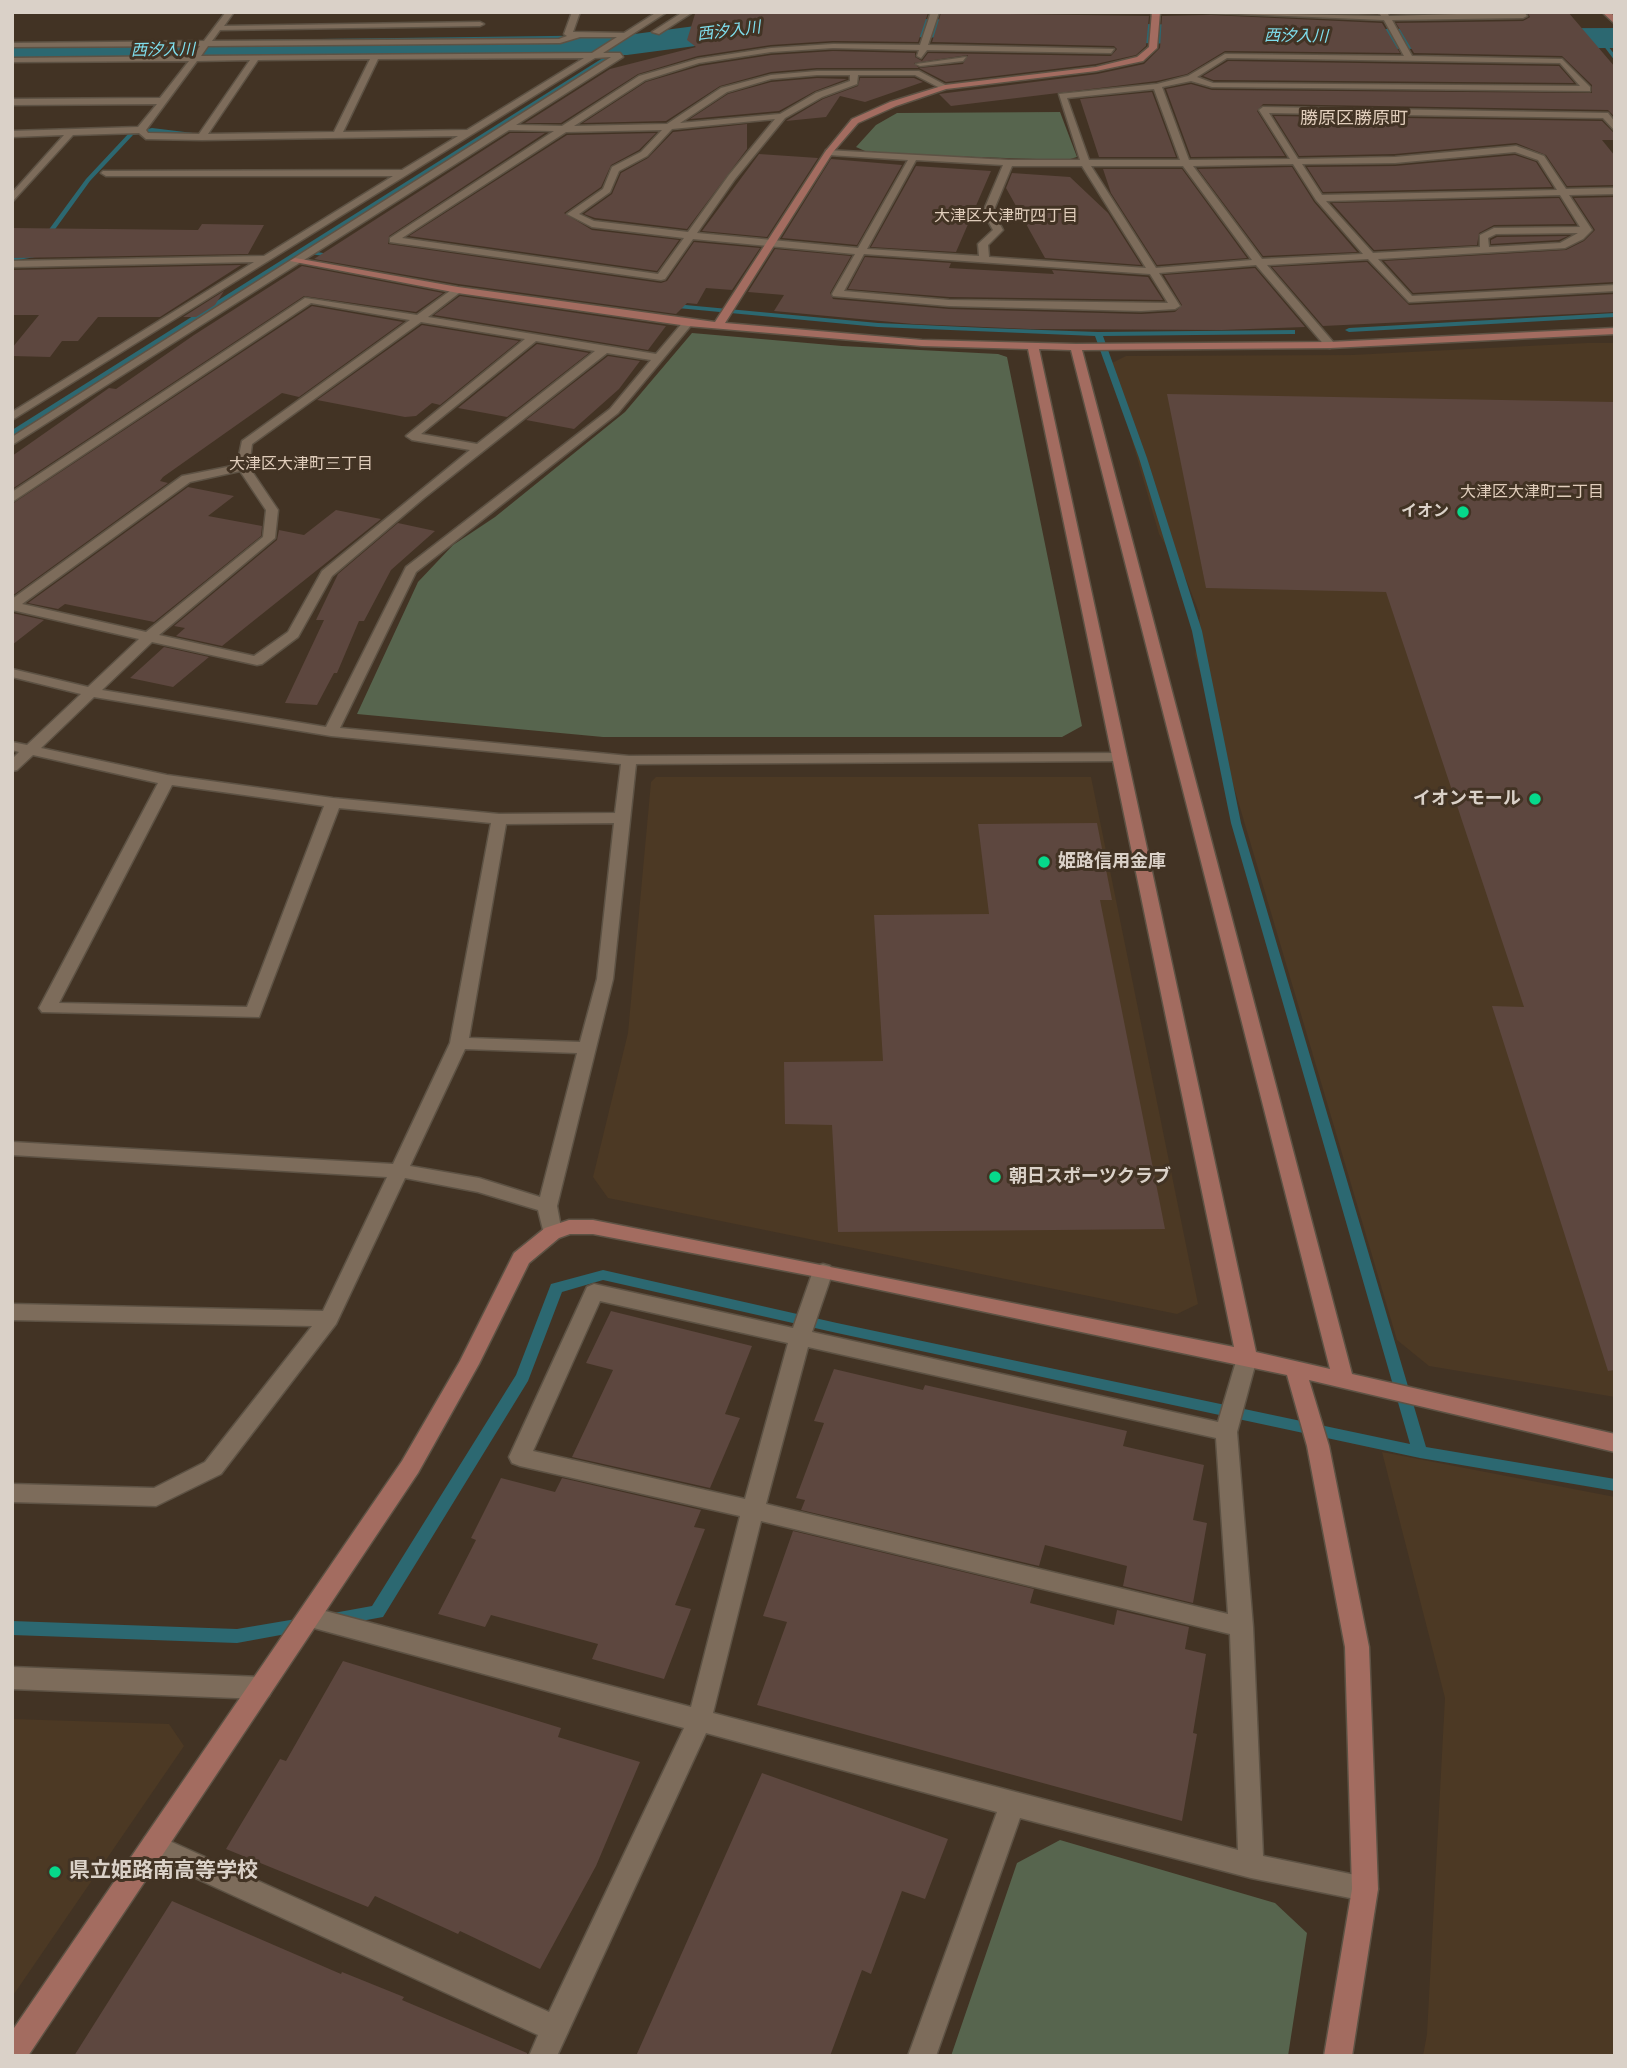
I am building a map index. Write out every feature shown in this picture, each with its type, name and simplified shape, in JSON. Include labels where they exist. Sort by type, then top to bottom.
[{"type":"street","points":[[143,133],[163,101],[230,12]]},
{"type":"street","points":[[380,25],[387,12]]},
{"type":"street","points":[[484,12],[474,36],[628,35]]},
{"type":"street","points":[[568,34],[576,12]]},
{"type":"street","points":[[610,34],[644,12]]},
{"type":"street","points":[[12,418],[663,12]]},
{"type":"street","points":[[656,32],[689,12]]},
{"type":"street","points":[[718,326],[829,152],[844,131],[866,115],[945,87],[1128,64],[1152,52],[1156,38],[1156,12]]},
{"type":"street","points":[[1194,12],[1523,16],[1520,12]]},
{"type":"street","points":[[1606,12],[1615,22]]},
{"type":"street","points":[[1385,15],[1410,59]]},
{"type":"street","points":[[918,68],[934,16]]},
{"type":"street","points":[[218,27],[281,23],[480,24]]},
{"type":"street","points":[[12,46],[560,41],[580,34]]},
{"type":"street","points":[[854,73],[854,82],[819,95],[782,116],[661,277],[393,240],[642,78],[698,61],[771,50],[834,46],[1018,52],[1111,51]]},
{"type":"street","points":[[1018,52],[918,68],[771,77],[724,90],[669,127],[644,154],[615,169],[607,190],[572,214],[592,224],[689,237],[862,252],[1151,271],[1259,262],[1562,246],[1580,237],[1587,230]]},
{"type":"street","points":[[12,60],[620,55],[12,442]]},
{"type":"street","points":[[337,136],[376,56]]},
{"type":"street","points":[[914,158],[837,294],[948,303],[1141,308],[1175,306],[1085,163],[1062,96],[1157,86],[1192,78],[1224,56],[1562,61],[1587,89],[1212,85],[1192,78]]},
{"type":"street","points":[[202,137],[256,57]]},
{"type":"street","points":[[918,68],[945,87]]},
{"type":"street","points":[[1157,86],[1186,163],[1259,262],[1330,345]]},
{"type":"street","points":[[1432,88],[1445,112]]},
{"type":"street","points":[[12,102],[163,101]]},
{"type":"street","points":[[1615,128],[1605,115],[1263,110],[1319,198],[1409,299],[1615,288]]},
{"type":"street","points":[[483,124],[561,129],[669,127],[782,116]]},
{"type":"street","points":[[12,199],[71,132]]},
{"type":"street","points":[[12,134],[143,133],[202,137],[467,133]]},
{"type":"street","points":[[829,152],[1009,163],[1186,163],[1395,160],[1516,149],[1541,158],[1587,230]]},
{"type":"street","points":[[985,261],[984,244],[998,230],[988,212],[1009,163]]},
{"type":"street","points":[[106,173],[403,173]]},
{"type":"street","points":[[1319,198],[1615,191]]},
{"type":"street","points":[[1485,250],[1483,237],[1494,231],[1587,230]]},
{"type":"street","points":[[12,264],[266,259],[295,261],[458,290],[688,323],[922,343],[1076,347],[1330,345],[1615,331]]},
{"type":"street","points":[[12,767],[20,748],[90,692],[151,635],[269,538],[271,510],[243,467],[246,443],[458,290]]},
{"type":"street","points":[[12,498],[309,300],[659,358]]},
{"type":"street","points":[[331,732],[411,570],[614,411],[688,323]]},
{"type":"street","points":[[479,448],[412,436],[533,338]]},
{"type":"street","points":[[1033,346],[1247,1358],[1226,1432],[1241,1627],[1251,1866]]},
{"type":"street","points":[[1076,347],[1343,1381]]},
{"type":"street","points":[[12,606],[151,635],[257,661],[293,634],[327,574],[603,350]]},
{"type":"street","points":[[12,606],[186,479],[243,467]]},
{"type":"street","points":[[12,673],[90,692],[331,732],[629,760],[1120,757]]},
{"type":"street","points":[[20,748],[167,780],[333,803],[499,819],[622,818]]},
{"type":"street","points":[[552,1233],[547,1206],[604,979],[629,760]]},
{"type":"street","points":[[167,780],[48,1008],[253,1013],[333,803]]},
{"type":"street","points":[[12,1493],[156,1497],[213,1468],[329,1319],[460,1043],[499,819]]},
{"type":"street","points":[[460,1043],[586,1048]]},
{"type":"street","points":[[12,1148],[400,1171],[479,1185],[547,1206]]},
{"type":"street","points":[[12,2055],[410,1467],[469,1364],[521,1258],[552,1233],[569,1227],[593,1227],[823,1271],[1247,1358],[1615,1443]]},
{"type":"street","points":[[543,2056],[699,1722],[800,1338],[823,1271]]},
{"type":"street","points":[[1226,1432],[594,1292],[520,1457],[1241,1627]]},
{"type":"street","points":[[12,1312],[329,1319]]},
{"type":"street","points":[[1296,1371],[1318,1446],[1357,1647],[1364,1889],[1338,2056]]},
{"type":"street","points":[[310,1617],[1251,1866],[1364,1889]]},
{"type":"street","points":[[12,1678],[261,1688]]},
{"type":"street","points":[[922,2056],[1012,1804]]},
{"type":"street","points":[[154,1846],[555,2029]]},
{"type":"shaded area","points":[[1615,343],[1615,1397],[1429,1366],[1397,1340],[1195,655],[1200,615],[1186,579],[1159,534],[1110,364],[1126,356],[1352,355]]},
{"type":"shaded area","points":[[656,777],[1091,777],[1198,1304],[1177,1314],[608,1198],[593,1177],[628,1033],[651,782]]},
{"type":"shaded area","points":[[1382,1452],[1615,1497],[1615,2056],[1423,2056],[1427,2034],[1445,1698]]},
{"type":"shaded area","name":"県立姫路南高等学校","points":[[12,1719],[169,1724],[184,1746],[12,1997]]},
{"type":"green space","points":[[1060,112],[1077,157],[1067,160],[914,155],[865,151],[856,147],[876,125],[897,113]]},
{"type":"green space","points":[[692,333],[842,346],[998,354],[1007,357],[1082,726],[1062,737],[603,737],[357,714],[418,582],[453,545],[495,517],[625,412]]},
{"type":"green space","points":[[1060,1840],[1275,1903],[1307,1933],[1288,2056],[951,2056],[1017,1863]]},
{"type":"building","points":[[1527,12],[1568,12],[1615,67],[1615,117],[1608,110],[1263,104],[1257,111],[1285,156],[1191,157],[1166,89],[1191,84],[1212,90],[1592,93],[1592,85],[1562,56],[1414,53],[1396,23],[1523,21],[1530,17]]},
{"type":"building","points":[[928,13],[918,42],[833,41],[771,45],[698,56],[638,74],[561,123],[525,123],[610,69],[696,47],[687,40],[695,14]]},
{"type":"building","points":[[941,13],[1149,16],[1146,46],[1136,55],[1096,64],[946,82],[919,68],[817,68],[771,72],[720,86],[666,121],[583,123],[646,82],[700,66],[771,55],[833,51],[915,53],[915,57],[922,61],[928,53],[1111,56],[1117,49],[1114,46],[932,42]],"holes":[[[968,55],[963,64],[919,68],[914,63]]]},
{"type":"building","points":[[1211,15],[1382,23],[1400,53],[1225,51],[1187,74],[1157,81],[951,106],[939,94],[1097,74],[1144,64],[1160,48],[1162,16]]},
{"type":"building","points":[[1228,61],[1559,66],[1574,83],[1213,80],[1203,76]]},
{"type":"building","points":[[817,78],[847,79],[815,91],[779,111],[690,119],[728,94],[771,82]]},
{"type":"building","points":[[860,78],[914,78],[923,82],[865,102],[840,96],[826,117],[786,121],[823,99],[858,86]]},
{"type":"building","points":[[1152,92],[1176,157],[1099,157],[1080,99]]},
{"type":"building","points":[[1274,116],[1602,121],[1615,134],[1615,140],[1602,140],[1615,156],[1615,185],[1567,186],[1546,155],[1516,143],[1395,154],[1299,156]]},
{"type":"building","points":[[747,124],[747,149],[687,229],[595,218],[584,214],[612,194],[621,173],[648,158],[673,132]]},
{"type":"building","points":[[510,133],[545,133],[389,236],[388,244],[661,283],[667,281],[694,242],[760,248],[732,290],[706,288],[697,304],[687,303],[676,314],[458,284],[314,259]]},
{"type":"building","points":[[656,133],[639,150],[611,165],[601,187],[564,213],[592,230],[679,240],[657,271],[409,236],[567,135]]},
{"type":"building","points":[[759,154],[818,158],[767,237],[702,231]]},
{"type":"building","points":[[1515,155],[1536,162],[1552,187],[1323,192],[1307,167],[1395,166]]},
{"type":"building","points":[[831,159],[902,165],[857,245],[782,238]]},
{"type":"building","points":[[916,166],[991,171],[956,252],[871,247]]},
{"type":"building","points":[[1292,167],[1314,202],[1357,252],[1263,256],[1198,169]]},
{"type":"building","points":[[1103,169],[1182,169],[1247,258],[1157,265],[1111,193]]},
{"type":"building","points":[[1012,173],[1070,177],[1108,213],[1141,265],[1045,258],[1006,188]]},
{"type":"building","points":[[1615,197],[1615,282],[1413,293],[1384,261],[1566,250],[1584,241],[1595,230],[1574,198]]},
{"type":"building","points":[[1559,198],[1575,224],[1494,225],[1479,233],[1477,245],[1374,250],[1332,203]]},
{"type":"building","points":[[202,224],[264,225],[248,254],[12,258],[12,228],[198,230]]},
{"type":"building","points":[[1568,236],[1559,240],[1491,244],[1491,240],[1497,237]]},
{"type":"building","points":[[775,249],[851,256],[830,293],[833,299],[949,309],[1141,314],[1175,312],[1182,305],[1164,275],[1255,268],[1305,327],[1222,330],[1030,329],[913,324],[774,311],[784,295],[748,292]]},
{"type":"building","points":[[865,257],[951,263],[949,268],[1054,274],[1052,270],[1148,277],[1163,300],[949,297],[848,289]]},
{"type":"building","points":[[1367,262],[1409,305],[1615,294],[1615,312],[1323,326],[1272,267]]},
{"type":"building","points":[[241,265],[160,317],[98,317],[78,341],[62,341],[50,357],[12,356],[12,348],[39,315],[12,315],[12,270]]},
{"type":"building","points":[[302,266],[443,293],[416,312],[304,296],[12,489],[12,456],[109,388],[116,389]]},
{"type":"building","points":[[224,291],[215,305],[196,317],[183,317]]},
{"type":"building","points":[[460,296],[666,326],[648,350],[434,315]]},
{"type":"building","points":[[312,306],[403,322],[299,397],[282,393],[163,477],[160,481],[168,483],[12,596],[12,504]]},
{"type":"building","points":[[422,325],[519,341],[440,405],[432,403],[416,416],[405,417],[317,400]]},
{"type":"building","points":[[537,344],[589,353],[507,417],[458,408]]},
{"type":"building","points":[[608,356],[640,361],[619,389],[574,429],[526,420]]},
{"type":"building","name":"イオンモール","points":[[1167,394],[1615,402],[1615,1370],[1608,1371],[1492,1006],[1524,1007],[1386,592],[1206,588]]},
{"type":"building","points":[[188,487],[234,496],[208,516],[262,526],[261,536],[154,622],[65,604],[58,609],[28,603]]},
{"type":"building","points":[[336,510],[381,519],[222,646],[176,636],[185,628],[174,626],[277,540],[279,530],[304,535]]},
{"type":"building","points":[[398,523],[435,531],[391,570],[364,621],[359,621],[337,673],[334,673],[317,705],[285,703],[324,620],[316,620],[338,574]]},
{"type":"building","points":[[12,613],[44,620],[12,645]]},
{"type":"building","points":[[164,647],[209,657],[173,687],[130,678]]},
{"type":"building","points":[[1097,823],[1112,900],[1100,900],[1165,1229],[838,1232],[832,1125],[785,1124],[784,1062],[883,1061],[874,915],[989,914],[978,824]]},
{"type":"building","points":[[611,1311],[752,1346],[725,1414],[740,1418],[710,1488],[572,1457],[613,1370],[586,1363]]},
{"type":"building","points":[[834,1369],[923,1390],[925,1385],[1127,1431],[1123,1446],[1204,1465],[1193,1520],[1207,1523],[1193,1603],[1123,1586],[1127,1566],[1045,1545],[1039,1566],[801,1510],[805,1500],[796,1498],[824,1423],[814,1421]]},
{"type":"building","points":[[501,1478],[555,1492],[562,1478],[701,1510],[694,1527],[705,1529],[675,1605],[691,1609],[664,1679],[592,1659],[598,1644],[491,1615],[485,1627],[438,1614],[476,1540],[471,1538]]},
{"type":"building","points":[[793,1531],[1034,1589],[1030,1603],[1114,1625],[1117,1610],[1189,1627],[1185,1649],[1206,1654],[1193,1733],[1197,1734],[1182,1821],[757,1705],[787,1622],[763,1616]]},
{"type":"building","points":[[343,1661],[561,1728],[558,1737],[640,1762],[596,1866],[540,1969],[460,1931],[458,1934],[375,1896],[368,1907],[226,1849],[280,1759],[286,1761]]},
{"type":"building","points":[[762,1773],[948,1839],[925,1899],[902,1891],[871,1974],[862,1970],[830,2056],[636,2056]]},
{"type":"building","points":[[172,1901],[341,1974],[342,1972],[404,1997],[402,2000],[527,2053],[527,2056],[74,2056]]},
{"type":"waterway","name":"西汐入川","points":[[12,53],[627,45],[756,28],[838,26],[1367,39],[1615,38]]},
{"type":"waterway","points":[[1599,38],[1615,59]]},
{"type":"waterway","points":[[301,251],[627,45]]},
{"type":"waterway","points":[[12,259],[33,256],[88,180],[131,134],[152,130],[190,133]]},
{"type":"waterway","points":[[12,434],[301,251]]},
{"type":"waterway","points":[[301,251],[337,257]]},
{"type":"waterway","points":[[667,305],[878,325],[1098,334]]},
{"type":"waterway","points":[[1349,330],[1615,315]]},
{"type":"waterway","points":[[1098,334],[1292,332]]},
{"type":"waterway","points":[[1098,334],[1143,458],[1197,631],[1236,823],[1420,1452]]},
{"type":"waterway","points":[[334,1619],[377,1612],[523,1377],[556,1288],[603,1275],[837,1328],[1420,1452]]},
{"type":"waterway","points":[[1420,1452],[1615,1485]]},
{"type":"waterway","points":[[12,1628],[237,1636],[302,1625]]},
{"type":"place","name":"イオン","points":[[1463,512]]},
{"type":"place","name":"イオンモール","points":[[1535,799]]},
{"type":"place","name":"姫路信用金庫","points":[[1044,862]]},
{"type":"place","name":"朝日スポーツクラブ","points":[[995,1177]]},
{"type":"place","name":"県立姫路南高等学校","points":[[55,1872]]},
{"type":"district","name":"勝原区勝原町","points":[[1354,119]]},
{"type":"district","name":"大津区大津町四丁目","points":[[1006,217]]},
{"type":"district","name":"大津区大津町三丁目","points":[[301,465]]},
{"type":"district","name":"大津区大津町二丁目","points":[[1532,493]]}]
